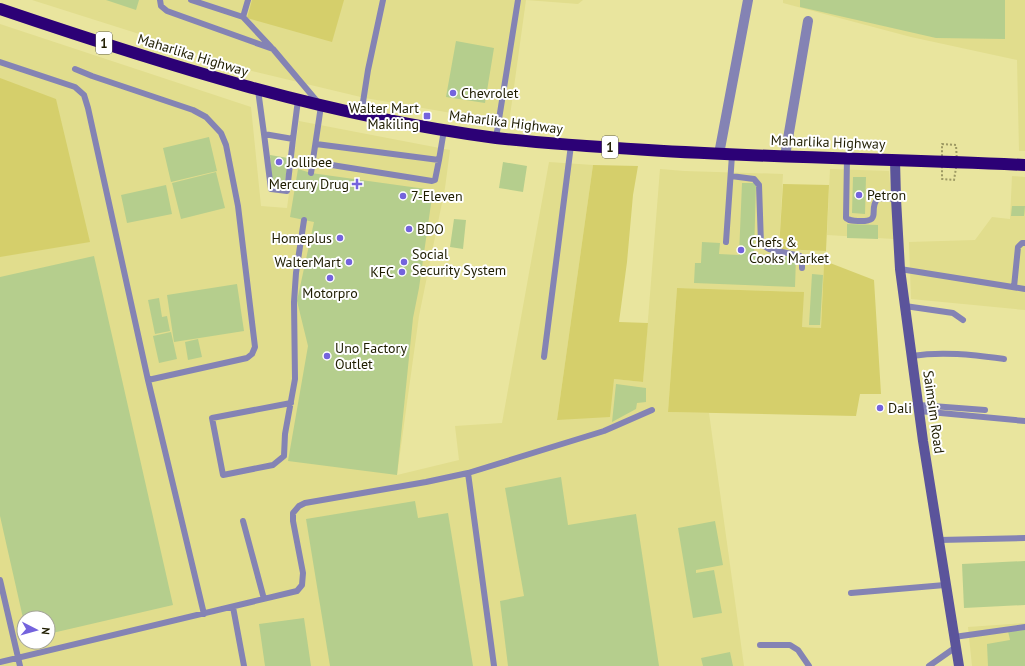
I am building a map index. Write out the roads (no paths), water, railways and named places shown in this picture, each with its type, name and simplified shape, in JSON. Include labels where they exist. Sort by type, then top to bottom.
[{"type":"highway","name":"Maharlika Highway","points":[[0,9],[202,75],[258,90],[361,116],[496,138],[571,145],[732,155],[1025,165]]},
{"type":"street","points":[[719,154],[748,0]]},
{"type":"street","points":[[785,156],[808,21]]},
{"type":"street","name":"Saimsim Road","points":[[895,160],[900,268],[945,584],[959,666]]},
{"type":"lane","points":[[160,0],[161,6],[167,11],[273,49]]},
{"type":"lane","points":[[191,0],[243,17],[273,49],[321,106],[311,172]]},
{"type":"lane","points":[[243,17],[248,0]]},
{"type":"lane","points":[[361,116],[368,70],[383,0]]},
{"type":"lane","points":[[496,138],[518,0]]},
{"type":"lane","points":[[0,62],[75,87],[84,95],[148,380],[204,614]]},
{"type":"lane","points":[[75,69],[193,110],[206,117],[221,133],[226,145],[238,206],[255,347],[252,354],[247,358],[148,380]]},
{"type":"lane","points":[[258,90],[271,189],[287,191],[298,100]]},
{"type":"lane","points":[[313,162],[432,181],[435,180],[444,130]]},
{"type":"lane","points":[[264,134],[293,139]]},
{"type":"lane","points":[[316,144],[439,160]]},
{"type":"lane","points":[[544,357],[571,145]]},
{"type":"lane","points":[[726,242],[732,155]]},
{"type":"lane","points":[[847,158],[846,218],[849,221],[871,220],[873,217],[875,201],[878,198],[896,199]]},
{"type":"lane","points":[[731,176],[754,179],[759,185],[761,244],[769,248],[800,256],[802,258],[802,268]]},
{"type":"lane","points":[[291,403],[212,418],[222,474],[274,465],[284,456],[285,434],[291,403],[295,379],[296,355],[294,302],[296,273],[304,220]]},
{"type":"lane","points":[[1014,287],[1018,247],[1022,243],[1025,243]]},
{"type":"lane","points":[[900,268],[1025,289]]},
{"type":"lane","points":[[905,306],[953,313],[964,320]]},
{"type":"lane","points":[[912,356],[949,353],[1004,359]]},
{"type":"lane","points":[[919,408],[985,410]]},
{"type":"lane","points":[[919,408],[1025,421]]},
{"type":"lane","points":[[0,662],[297,592],[302,584],[303,573],[293,521],[293,513],[299,506],[305,503],[426,482],[468,473],[604,431],[652,410]]},
{"type":"lane","points":[[468,473],[494,666]]},
{"type":"lane","points":[[244,521],[264,599]]},
{"type":"lane","points":[[939,540],[1025,538]]},
{"type":"lane","points":[[0,580],[20,666]]},
{"type":"lane","points":[[851,593],[945,584]]},
{"type":"lane","points":[[232,607],[244,666]]},
{"type":"lane","points":[[929,666],[955,642],[1025,627]]},
{"type":"lane","points":[[760,645],[790,646],[798,650],[809,666]]},
{"type":"place","name":"Chevrolet","points":[[453,93]]},
{"type":"place","name":"Walter Mart Makiling","points":[[427,116]]},
{"type":"place","name":"Jollibee","points":[[279,162]]},
{"type":"place","name":"Mercury Drug","points":[[357,184]]},
{"type":"place","name":"Petron","points":[[859,195]]},
{"type":"place","name":"7-Eleven","points":[[403,196]]},
{"type":"place","name":"BDO","points":[[409,229]]},
{"type":"place","name":"Homeplus","points":[[340,238]]},
{"type":"place","name":"Chefs & Cooks Market","points":[[741,250]]},
{"type":"place","name":"WalterMart","points":[[349,262]]},
{"type":"place","name":"Social Security System","points":[[404,262]]},
{"type":"place","name":"KFC","points":[[402,272]]},
{"type":"place","name":"Motorpro","points":[[330,278]]},
{"type":"place","name":"Uno Factory Outlet","points":[[327,356]]},
{"type":"place","name":"Dali","points":[[880,408]]}]
